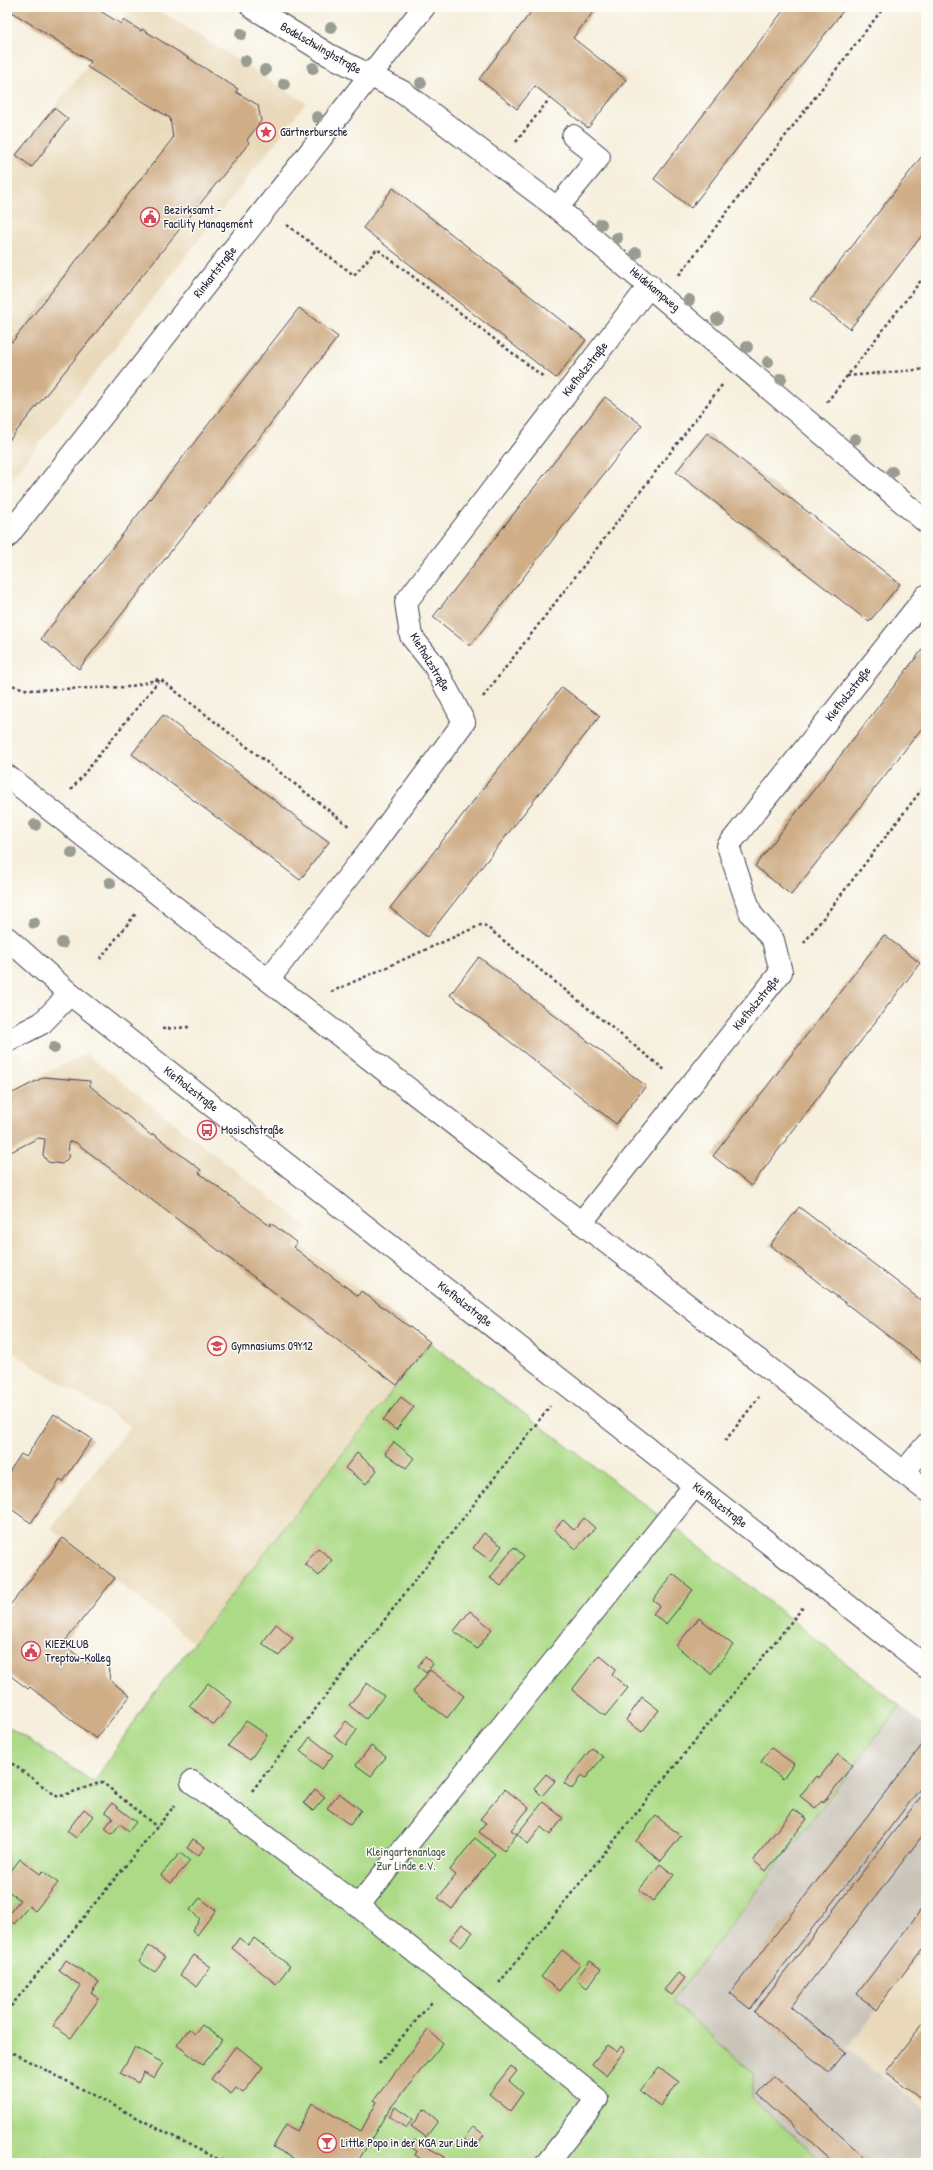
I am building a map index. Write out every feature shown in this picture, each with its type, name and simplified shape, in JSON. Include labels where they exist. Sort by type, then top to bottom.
[{"type":"street","name":"Bodelschwinghstraße","points":[[252,7],[329,55],[370,75]]},
{"type":"street","name":"Rinkartstraße","points":[[7,537],[424,7]]},
{"type":"street","name":"Heidekampweg","points":[[370,75],[403,92],[557,208],[650,285],[926,522]]},
{"type":"street","points":[[557,208],[599,157],[573,136]]},
{"type":"street","name":"Kiefholzstraße","points":[[464,722],[434,665],[411,636],[406,602],[650,285]]},
{"type":"street","name":"Kiefholzstraße","points":[[581,1223],[781,972],[773,940],[751,914],[728,846],[926,596]]},
{"type":"street","points":[[268,980],[373,845],[464,722]]},
{"type":"street","points":[[7,776],[926,1490]]},
{"type":"street","name":"Kiefholzstraße","points":[[7,938],[70,994],[926,1667]]},
{"type":"street","points":[[7,1041],[42,1023],[70,994]]},
{"type":"street","points":[[904,1472],[926,1445]]},
{"type":"street","points":[[358,1906],[695,1485]]},
{"type":"street","points":[[192,1782],[358,1906],[597,2099],[548,2163]]},
{"type":"path","points":[[678,276],[884,7]]},
{"type":"path","points":[[515,144],[550,98]]},
{"type":"path","points":[[292,229],[354,275],[377,249],[566,394]]},
{"type":"path","points":[[825,404],[926,274]]},
{"type":"path","points":[[464,722],[740,362]]},
{"type":"path","points":[[847,376],[926,369]]},
{"type":"path","points":[[7,684],[29,690],[128,688],[160,679]]},
{"type":"path","points":[[71,790],[160,679]]},
{"type":"path","points":[[160,679],[373,845]]},
{"type":"path","points":[[781,972],[926,784]]},
{"type":"path","points":[[100,959],[154,891]]},
{"type":"path","points":[[331,992],[483,924],[688,1088]]},
{"type":"path","points":[[725,1441],[777,1374]]},
{"type":"path","points":[[235,1814],[550,1405]]},
{"type":"path","points":[[482,2005],[806,1604]]},
{"type":"path","points":[[7,1760],[58,1797],[102,1782],[157,1827]]},
{"type":"path","points":[[7,2011],[192,1782]]},
{"type":"path","points":[[379,2064],[450,1980]]},
{"type":"path","points":[[7,2050],[213,2157],[229,2163]]},
{"type":"shaded area","points":[[134,7],[154,7],[306,103],[7,485],[7,167]]},
{"type":"shaded area","name":"Gymnasiums 09Y12","points":[[86,1054],[308,1227],[297,1243],[430,1343],[194,1643],[51,1528],[130,1426],[7,1349],[7,1092]]},
{"type":"shaded area","points":[[900,1706],[926,1727],[926,1944],[847,2049],[926,2110],[926,2150],[916,2163],[823,2163],[752,2098],[672,2001]]},
{"type":"shaded area","points":[[926,1944],[926,2110],[847,2049]]},
{"type":"green space","name":"Kleingartenanlage Zur Linde e.V.","points":[[430,1343],[667,1521],[900,1706],[672,2001],[754,2074],[752,2098],[823,2163],[7,2163],[7,1726],[94,1782],[147,1702]]},
{"type":"building","name":"Bezirksamt - Facility Management","points":[[7,7],[94,7],[121,24],[124,20],[141,31],[142,29],[238,89],[236,92],[258,105],[261,121],[247,140],[249,143],[7,443],[7,338],[12,342],[173,138],[170,118],[87,67],[91,62],[7,9]]},
{"type":"building","points":[[535,7],[597,7],[573,38],[626,80],[588,128],[535,86],[517,109],[479,79]]},
{"type":"building","points":[[786,7],[846,7],[691,208],[654,179]]},
{"type":"building","points":[[54,108],[68,119],[32,167],[16,155]]},
{"type":"building","points":[[926,151],[926,230],[850,329],[811,299]]},
{"type":"building","points":[[393,188],[586,340],[556,378],[363,228]]},
{"type":"building","points":[[299,308],[338,337],[79,669],[41,639]]},
{"type":"building","points":[[605,397],[642,425],[470,646],[433,617]]},
{"type":"building","points":[[707,433],[900,584],[869,622],[676,472]]},
{"type":"building","points":[[925,646],[926,723],[791,895],[755,866]]},
{"type":"building","points":[[562,687],[600,716],[427,937],[390,908]]},
{"type":"building","points":[[163,715],[329,842],[300,880],[132,754]]},
{"type":"building","points":[[884,935],[920,963],[751,1186],[713,1156]]},
{"type":"building","points":[[479,957],[646,1086],[616,1124],[450,995]]},
{"type":"building","points":[[44,1077],[90,1081],[90,1086],[152,1136],[153,1134],[201,1170],[199,1173],[270,1226],[271,1223],[297,1243],[293,1247],[358,1296],[361,1291],[430,1342],[397,1385],[75,1142],[69,1142],[68,1158],[62,1164],[48,1162],[43,1155],[45,1139],[38,1138],[7,1154],[7,1096]]},
{"type":"building","points":[[799,1207],[926,1304],[926,1365],[770,1245]]},
{"type":"building","points":[[401,1397],[414,1407],[396,1430],[383,1420]]},
{"type":"building","points":[[54,1414],[92,1439],[63,1482],[60,1480],[31,1523],[7,1506],[7,1475],[21,1454],[26,1457]]},
{"type":"building","points":[[394,1442],[414,1458],[406,1468],[385,1453]]},
{"type":"building","points":[[357,1453],[377,1470],[366,1484],[345,1468]]},
{"type":"building","points":[[584,1518],[595,1528],[576,1549],[554,1530],[563,1520],[574,1530]]},
{"type":"building","points":[[484,1533],[502,1546],[491,1561],[473,1548]]},
{"type":"building","points":[[63,1538],[115,1578],[63,1644],[87,1663],[107,1660],[110,1680],[130,1696],[96,1739],[30,1687],[28,1689],[7,1673],[7,1609]]},
{"type":"building","points":[[514,1547],[524,1556],[501,1586],[490,1578]]},
{"type":"building","points":[[318,1548],[332,1560],[319,1576],[305,1564]]},
{"type":"building","points":[[673,1574],[693,1590],[666,1624],[653,1614],[660,1605],[653,1600]]},
{"type":"building","points":[[470,1611],[492,1629],[477,1649],[454,1631]]},
{"type":"building","points":[[699,1618],[733,1645],[711,1674],[676,1646]]},
{"type":"building","points":[[276,1624],[293,1638],[279,1656],[262,1643]]},
{"type":"building","points":[[599,1655],[616,1669],[612,1675],[628,1688],[605,1716],[572,1690]]},
{"type":"building","points":[[425,1657],[433,1664],[426,1673],[418,1666]]},
{"type":"building","points":[[430,1670],[464,1696],[447,1718],[413,1692]]},
{"type":"building","points":[[208,1683],[232,1702],[214,1725],[189,1706]]},
{"type":"building","points":[[367,1683],[384,1696],[366,1719],[349,1705]]},
{"type":"building","points":[[642,1697],[659,1710],[642,1732],[626,1720]]},
{"type":"building","points":[[246,1721],[267,1735],[250,1760],[228,1746]]},
{"type":"building","points":[[346,1721],[357,1730],[346,1745],[334,1736]]},
{"type":"building","points":[[310,1737],[333,1755],[322,1769],[300,1751]]},
{"type":"building","points":[[926,1740],[926,1781],[750,2009],[730,1993]]},
{"type":"building","points":[[371,1746],[386,1757],[371,1776],[356,1765]]},
{"type":"building","points":[[592,1748],[603,1757],[585,1779],[581,1776],[572,1789],[564,1783]]},
{"type":"building","points":[[771,1748],[794,1764],[783,1779],[761,1762]]},
{"type":"building","points":[[838,1754],[853,1765],[823,1803],[822,1801],[815,1808],[800,1796],[816,1776],[819,1778]]},
{"type":"building","points":[[546,1774],[555,1781],[542,1796],[534,1788]]},
{"type":"building","points":[[315,1789],[325,1797],[313,1811],[304,1803]]},
{"type":"building","points":[[505,1789],[529,1808],[511,1830],[517,1834],[504,1851],[479,1832],[486,1823],[480,1819]]},
{"type":"building","points":[[926,1790],[926,1831],[791,2007],[846,2052],[829,2072],[754,2012]]},
{"type":"building","points":[[339,1793],[361,1810],[350,1825],[327,1808]]},
{"type":"building","points":[[543,1802],[563,1818],[550,1835],[541,1827],[528,1844],[517,1834]]},
{"type":"building","points":[[112,1803],[136,1822],[129,1831],[120,1824],[112,1834],[105,1828],[113,1817],[105,1812]]},
{"type":"building","points":[[84,1809],[93,1816],[76,1838],[67,1831]]},
{"type":"building","points":[[794,1809],[807,1819],[766,1871],[753,1860]]},
{"type":"building","points":[[656,1816],[681,1836],[661,1861],[636,1841]]},
{"type":"building","points":[[475,1838],[495,1854],[452,1909],[438,1898],[456,1875],[450,1870]]},
{"type":"building","points":[[193,1839],[205,1847],[198,1856],[187,1848]]},
{"type":"building","points":[[180,1853],[190,1861],[171,1883],[161,1875]]},
{"type":"building","points":[[20,1859],[40,1874],[43,1871],[58,1883],[35,1911],[29,1906],[14,1924],[7,1918],[7,1916],[20,1900],[7,1890],[7,1876]]},
{"type":"building","points":[[660,1864],[674,1875],[653,1901],[639,1890]]},
{"type":"building","points":[[200,1898],[216,1910],[197,1935],[192,1930],[200,1919],[190,1910]]},
{"type":"building","points":[[926,1903],[926,1944],[876,2010],[857,1994]]},
{"type":"building","points":[[462,1924],[473,1932],[461,1947],[450,1939]]},
{"type":"building","points":[[239,1938],[248,1945],[254,1938],[290,1966],[276,1984],[232,1948]]},
{"type":"building","points":[[149,1946],[165,1957],[155,1972],[139,1962]]},
{"type":"building","points":[[562,1950],[580,1964],[559,1991],[541,1977]]},
{"type":"building","points":[[194,1955],[211,1967],[197,1987],[180,1975]]},
{"type":"building","points":[[66,1960],[99,1982],[91,1993],[99,1999],[71,2038],[53,2026],[81,1986],[59,1971]]},
{"type":"building","points":[[590,1961],[601,1969],[587,1988],[576,1979]]},
{"type":"building","points":[[678,1973],[685,1978],[672,1995],[664,1990]]},
{"type":"building","points":[[926,2019],[926,2102],[886,2072]]},
{"type":"building","points":[[202,2025],[222,2040],[203,2065],[177,2045],[189,2029],[195,2034]]},
{"type":"building","points":[[428,2030],[443,2043],[388,2111],[357,2163],[302,2163],[273,2147],[286,2125],[297,2131],[312,2103],[361,2131],[377,2102],[374,2100]]},
{"type":"building","points":[[607,2045],[617,2052],[621,2046],[625,2050],[606,2075],[592,2064]]},
{"type":"building","points":[[236,2046],[263,2067],[243,2093],[236,2088],[231,2094],[211,2079]]},
{"type":"building","points":[[135,2047],[163,2063],[154,2078],[144,2072],[138,2083],[120,2073]]},
{"type":"building","points":[[511,2066],[517,2071],[509,2081],[523,2093],[510,2111],[489,2094]]},
{"type":"building","points":[[659,2067],[679,2082],[660,2106],[640,2091]]},
{"type":"building","points":[[774,2076],[871,2163],[833,2163],[758,2094]]},
{"type":"building","points":[[395,2107],[412,2119],[406,2128],[389,2116]]},
{"type":"building","points":[[424,2109],[438,2121],[426,2137],[411,2126]]},
{"type":"building","points":[[473,2126],[484,2135],[475,2147],[464,2139]]},
{"type":"building","points":[[414,2140],[445,2157],[442,2163],[419,2163],[421,2159],[415,2155],[417,2151],[410,2147]]},
{"type":"building","points":[[43,2157],[55,2163],[40,2163]]},
{"type":"place","name":"Gärtnerbursche","points":[[266,132]]},
{"type":"place","name":"Bezirksamt - Facility Management","points":[[150,217]]},
{"type":"place","name":"Mosischstraße","points":[[207,1130]]},
{"type":"place","name":"Gymnasiums 09Y12","points":[[217,1346]]},
{"type":"place","name":"KIEZKLUB Treptow-Kolleg","points":[[31,1651]]},
{"type":"place","name":"Little Popo in der KGA zur Linde","points":[[327,2143]]}]
